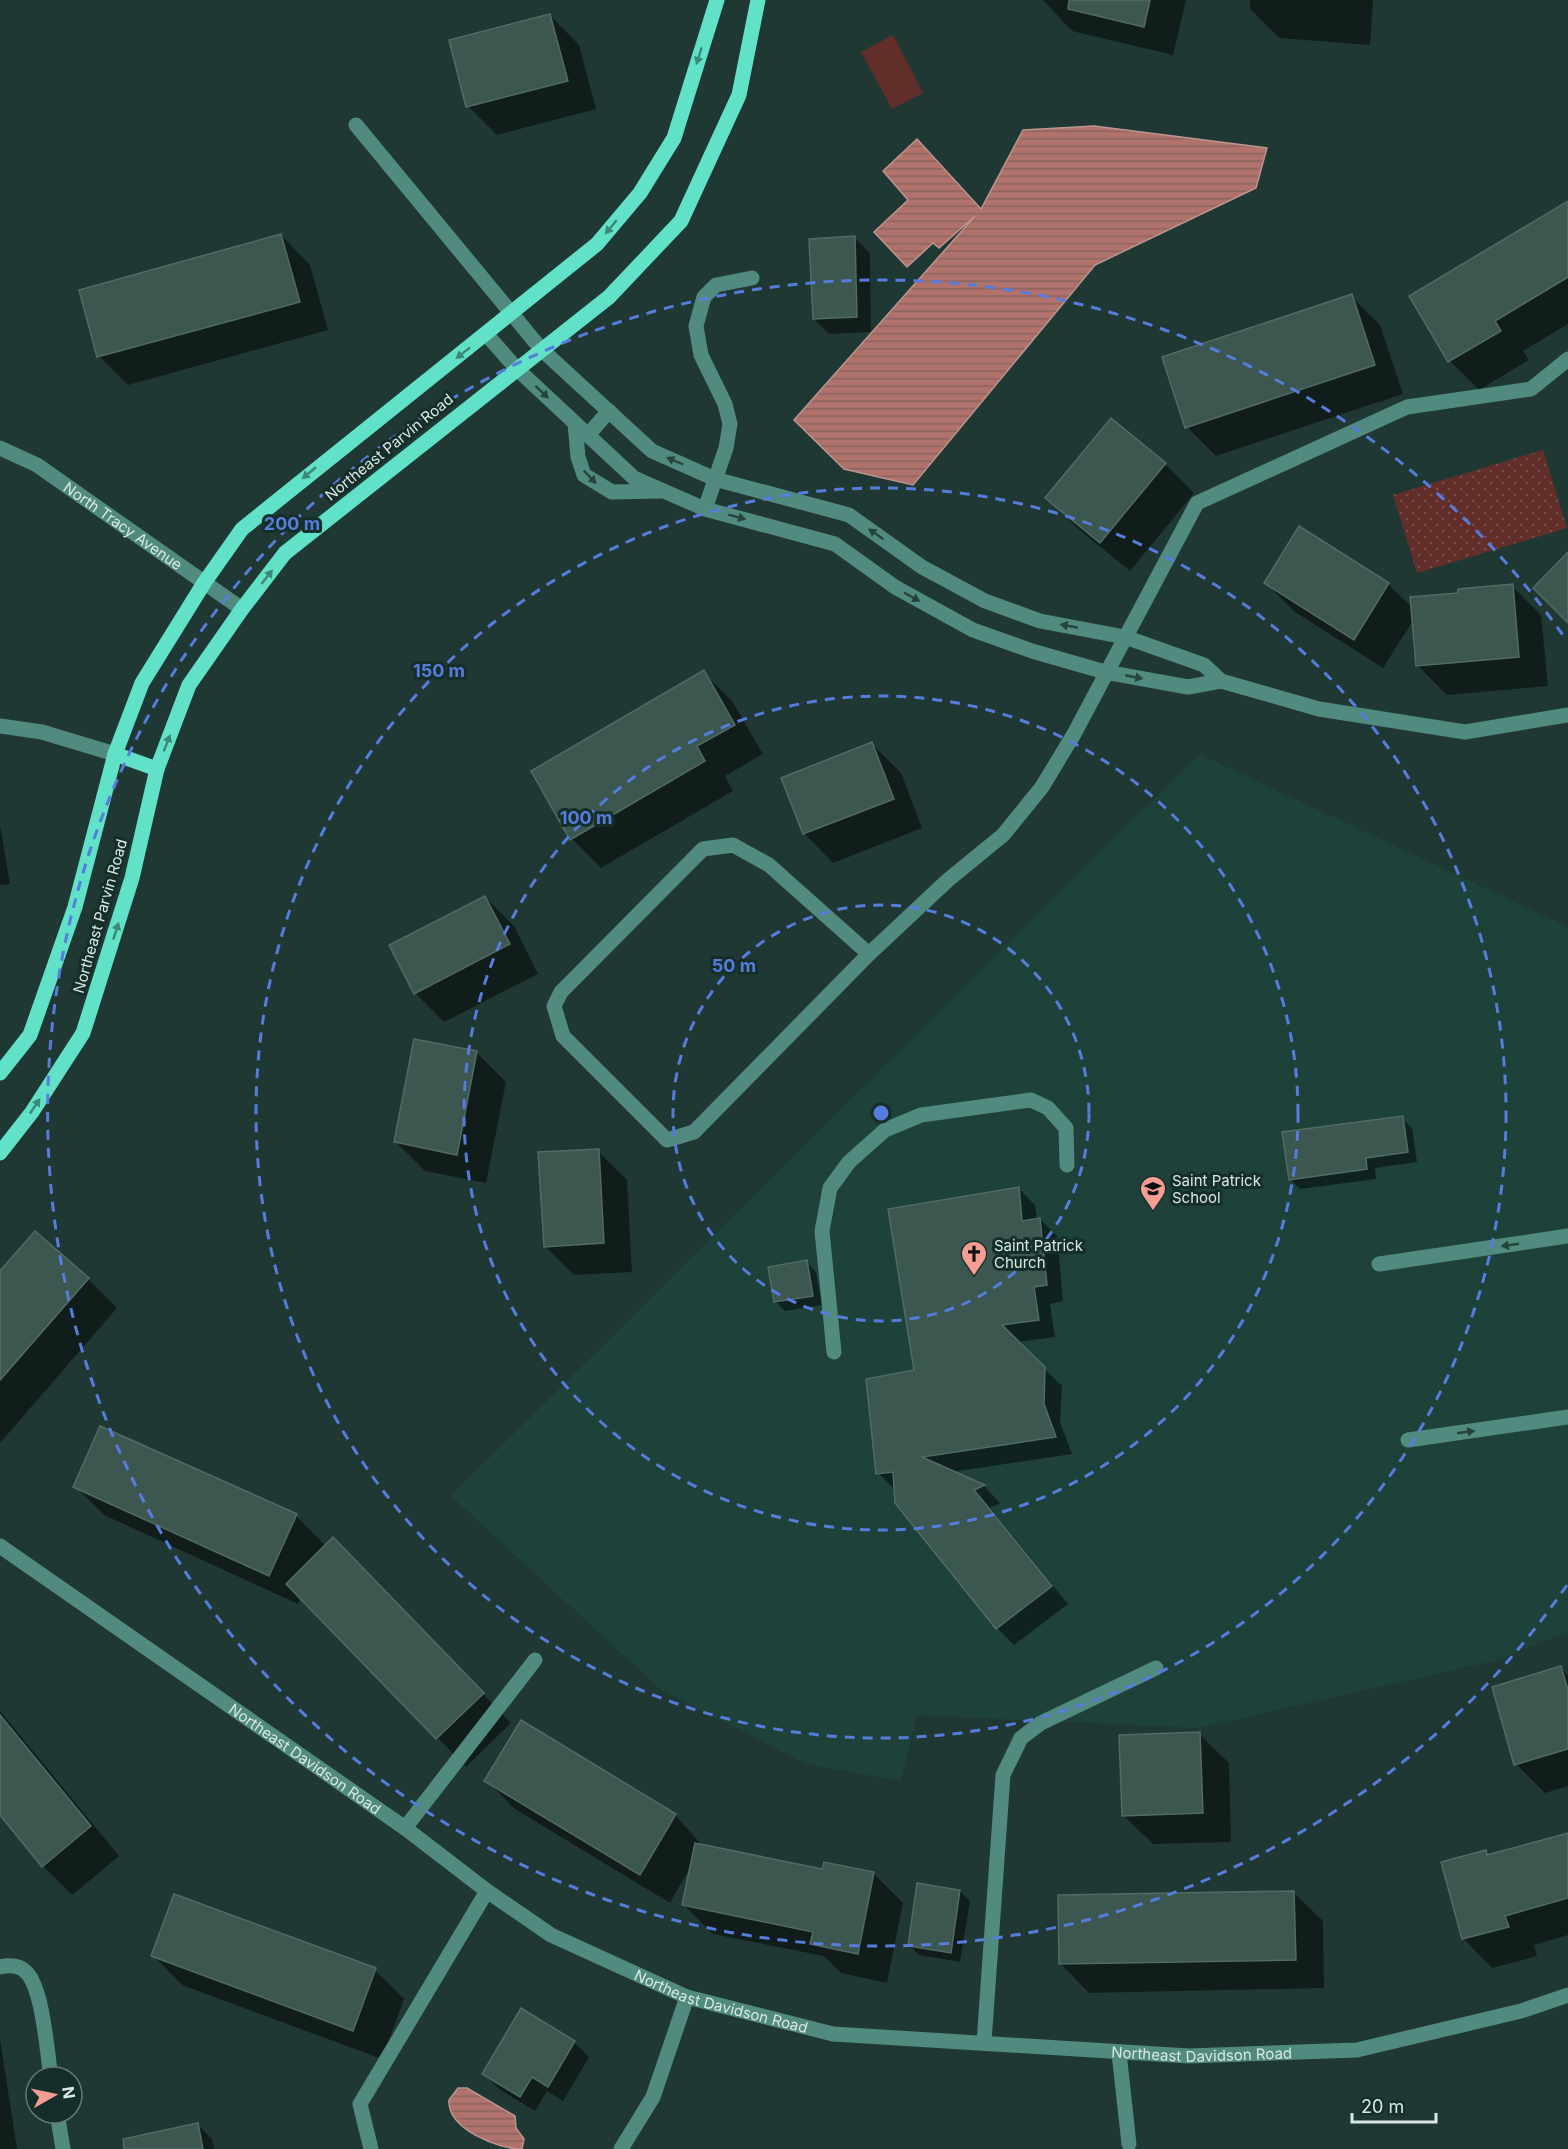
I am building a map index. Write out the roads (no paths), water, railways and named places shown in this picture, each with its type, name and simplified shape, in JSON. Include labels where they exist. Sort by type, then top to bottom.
[{"type":"main road","name":"Northeast Parvin Road","points":[[0,1073],[30,1035],[75,907],[115,754],[141,684],[204,583],[243,529],[333,454],[487,335],[597,244],[640,193],[674,138],[717,0]]},
{"type":"main road","name":"Northeast Parvin Road","points":[[0,1153],[32,1112],[83,1033],[132,878],[156,769],[189,685],[242,609],[285,553],[516,368],[609,297],[681,221],[740,95],[758,0]]},
{"type":"main road","points":[[115,754],[156,769]]},
{"type":"street","points":[[356,125],[541,349],[652,451],[715,478],[849,515],[922,567],[985,601],[1040,621],[1125,637],[1204,665],[1221,681]]},
{"type":"street","points":[[705,509],[730,424],[725,405],[701,355],[696,326],[704,297],[716,285],[752,278]]},
{"type":"street","points":[[487,335],[516,368],[634,478],[705,509],[835,544],[895,587],[973,630],[1032,651],[1105,672],[1188,687],[1221,681],[1319,709],[1465,732],[1568,715]]},
{"type":"street","points":[[869,954],[769,865],[733,844],[703,849],[561,992],[554,1006],[563,1036],[667,1140],[694,1132],[869,954],[948,880],[1003,835],[1042,787],[1074,734],[1197,503],[1407,407],[1530,389],[1568,359]]},
{"type":"street","points":[[588,435],[609,411]]},
{"type":"street","points":[[575,423],[578,457],[584,475],[612,492],[664,491]]},
{"type":"street","name":"North Tracy Avenue","points":[[0,448],[37,465],[242,609]]},
{"type":"street","points":[[0,726],[42,732],[115,754]]},
{"type":"street","points":[[834,1352],[822,1231],[830,1188],[849,1162],[885,1130],[921,1115],[1031,1100],[1048,1108],[1065,1128],[1068,1144],[1067,1165]]},
{"type":"street","points":[[1379,1264],[1568,1236]]},
{"type":"street","points":[[1408,1440],[1568,1417]]},
{"type":"street","name":"Northeast Davidson Road","points":[[0,1546],[405,1828],[487,1891],[551,1935],[687,1997],[833,2034],[1189,2056],[1357,2050],[1521,2011],[1568,1995]]},
{"type":"street","points":[[405,1828],[535,1660]]},
{"type":"street","points":[[984,2042],[1003,1775],[1021,1738],[1041,1723],[1156,1668]]},
{"type":"street","points":[[371,2149],[360,2104],[487,1891]]},
{"type":"street","points":[[0,1967],[11,1965],[26,1971],[35,1984],[49,2065]]},
{"type":"street","points":[[621,2149],[653,2097],[687,1997]]},
{"type":"street","points":[[1119,2053],[1128,2144]]},
{"type":"street","points":[[59,2125],[63,2149]]},
{"type":"place","name":"Saint Patrick School","points":[[1153,1212]]},
{"type":"place","name":"Saint Patrick Church","points":[[974,1277]]}]
